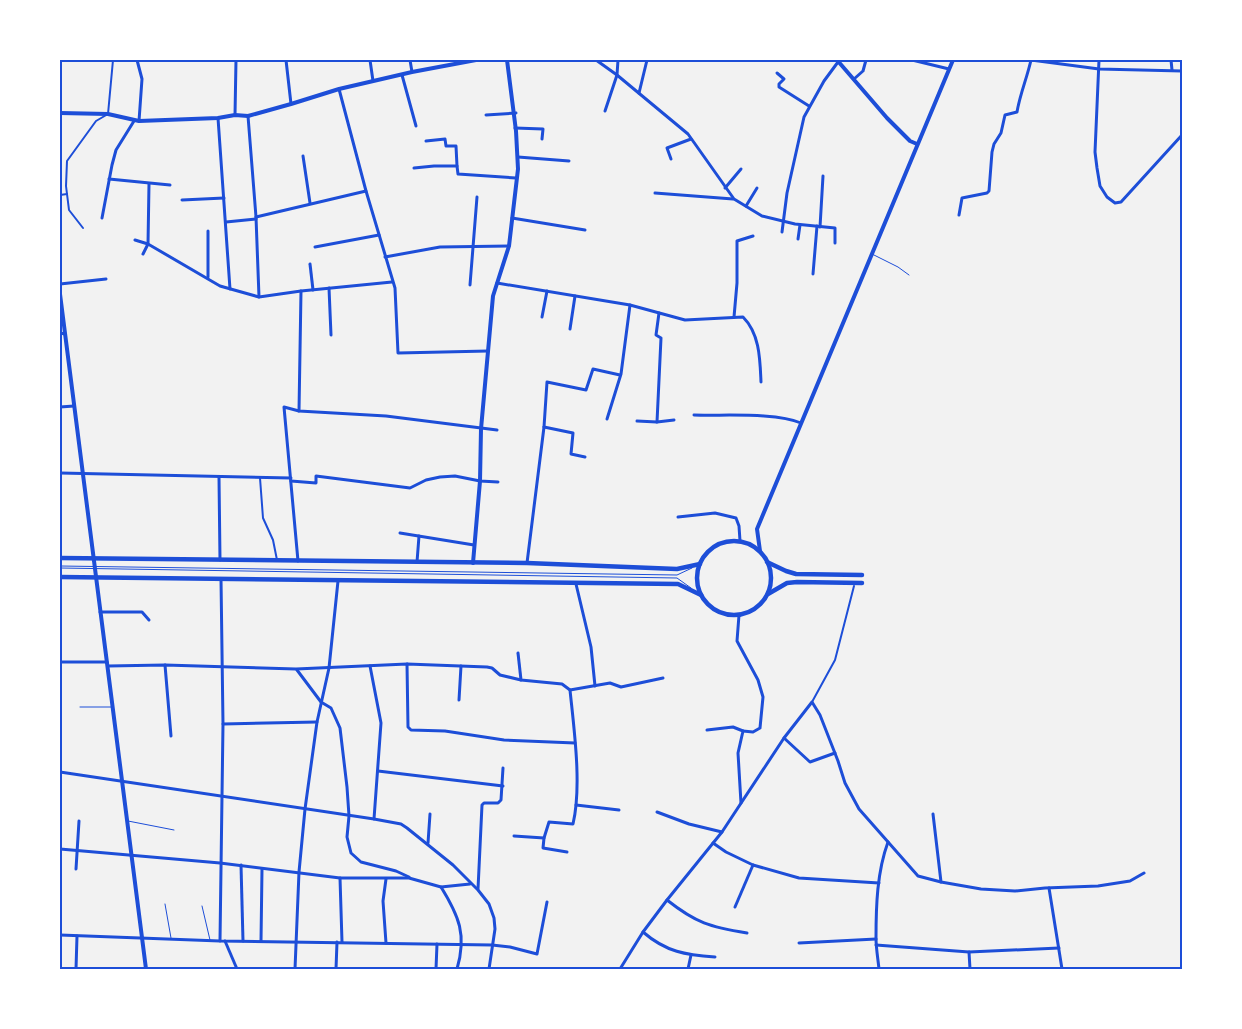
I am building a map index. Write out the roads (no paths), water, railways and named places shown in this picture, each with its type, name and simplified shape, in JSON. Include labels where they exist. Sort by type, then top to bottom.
[{"type":"main road","points":[[60,113],[108,114],[136,121],[167,122],[235,115],[248,116],[339,89],[412,72],[476,60]]},
{"type":"main road","points":[[473,563],[493,296],[509,246],[518,169],[515,113],[507,60]]},
{"type":"main road","points":[[760,551],[758,529],[952,60]]},
{"type":"main road","points":[[838,61],[887,118],[910,141],[918,144]]},
{"type":"main road","points":[[60,294],[62,333],[83,473],[146,969]]},
{"type":"main road","points":[[740,541],[760,551],[767,562],[771,578],[768,594],[761,604],[751,611],[739,615],[728,615],[717,611],[708,604],[701,595],[697,583],[700,564],[706,554],[714,547],[725,542],[740,541]]},
{"type":"main road","points":[[60,558],[527,563],[677,569],[700,564]]},
{"type":"main road","points":[[767,562],[796,574],[862,574]]},
{"type":"main road","points":[[60,577],[678,584],[701,595]]},
{"type":"main road","points":[[768,594],[787,583],[862,583]]},
{"type":"street","points":[[83,228],[69,210],[67,161],[96,121],[108,114],[113,60]]},
{"type":"street","points":[[102,218],[116,150],[136,121],[142,79],[137,60]]},
{"type":"street","points":[[235,115],[236,60]]},
{"type":"street","points":[[286,60],[291,104]]},
{"type":"street","points":[[370,60],[373,81]]},
{"type":"street","points":[[410,60],[412,72]]},
{"type":"street","points":[[598,60],[674,121],[691,139],[734,199],[762,216],[800,225],[835,228],[835,243]]},
{"type":"street","points":[[605,111],[617,74],[618,60]]},
{"type":"street","points":[[638,93],[647,60]]},
{"type":"street","points":[[854,79],[863,71],[866,60]]},
{"type":"street","points":[[912,60],[949,69]]},
{"type":"street","points":[[959,215],[962,198],[989,191],[994,144],[1000,133],[1005,115],[1017,112],[1020,94],[1031,60],[1099,69],[1182,71]]},
{"type":"street","points":[[1100,60],[1095,152],[1100,186],[1112,201],[1118,204],[1121,202],[1182,135]]},
{"type":"street","points":[[1171,60],[1172,70]]},
{"type":"street","points":[[782,232],[787,193],[804,117],[824,81],[838,61]]},
{"type":"street","points":[[777,73],[783,78],[779,87],[809,106]]},
{"type":"street","points":[[402,75],[416,126]]},
{"type":"street","points":[[339,89],[366,191],[395,288],[398,353],[488,351]]},
{"type":"street","points":[[486,116],[515,113]]},
{"type":"street","points":[[248,116],[256,218],[258,297]]},
{"type":"street","points":[[218,118],[230,289]]},
{"type":"street","points":[[515,128],[542,129],[542,139]]},
{"type":"street","points":[[426,141],[445,139],[446,146],[456,146],[458,174],[516,178]]},
{"type":"street","points":[[671,159],[667,148],[691,139]]},
{"type":"street","points":[[303,156],[310,203]]},
{"type":"street","points":[[518,157],[569,161]]},
{"type":"street","points":[[414,168],[456,166]]},
{"type":"street","points":[[726,188],[741,169]]},
{"type":"street","points":[[813,274],[823,176]]},
{"type":"street","points":[[109,179],[170,185]]},
{"type":"street","points":[[143,254],[148,244],[149,184]]},
{"type":"street","points":[[746,206],[757,188]]},
{"type":"street","points":[[226,222],[256,218],[310,203],[366,191]]},
{"type":"street","points":[[656,193],[734,199]]},
{"type":"street","points":[[60,195],[67,194]]},
{"type":"street","points":[[470,285],[477,197]]},
{"type":"street","points":[[182,200],[224,198]]},
{"type":"street","points":[[512,218],[585,230]]},
{"type":"street","points":[[798,239],[800,225]]},
{"type":"street","points":[[208,231],[208,278]]},
{"type":"street","points":[[315,247],[379,235]]},
{"type":"street","points":[[734,317],[737,283],[737,241],[752,236]]},
{"type":"street","points":[[135,240],[148,244],[230,289],[258,297],[392,282]]},
{"type":"street","points":[[385,257],[440,247],[509,246]]},
{"type":"street","points":[[310,264],[313,290]]},
{"type":"street","points":[[60,284],[106,279]]},
{"type":"street","points":[[497,283],[630,305],[685,320],[743,317],[751,324],[758,348],[761,382]]},
{"type":"street","points":[[329,288],[331,335]]},
{"type":"street","points":[[299,411],[302,291]]},
{"type":"street","points":[[542,316],[547,291]]},
{"type":"street","points":[[570,329],[575,296]]},
{"type":"street","points":[[607,419],[620,375],[630,305]]},
{"type":"street","points":[[657,422],[661,338],[656,335],[659,313]]},
{"type":"street","points":[[527,563],[544,427],[547,382],[587,390],[593,369],[620,375]]},
{"type":"street","points":[[60,407],[74,406]]},
{"type":"street","points":[[298,561],[284,407],[299,411],[386,416],[497,430]]},
{"type":"street","points":[[694,415],[757,416],[794,420],[801,423]]},
{"type":"street","points":[[637,421],[657,422],[674,420]]},
{"type":"street","points":[[544,427],[573,433],[571,454],[585,457]]},
{"type":"street","points":[[60,473],[291,479],[316,483],[316,476],[410,488],[426,480],[440,477],[455,476],[498,482]]},
{"type":"street","points":[[219,477],[220,560]]},
{"type":"street","points":[[260,478],[263,518],[273,540],[277,560]]},
{"type":"street","points":[[678,517],[715,513],[736,518],[739,526],[740,541]]},
{"type":"street","points":[[400,532],[474,545]]},
{"type":"street","points":[[417,562],[419,536]]},
{"type":"street","points":[[221,579],[223,724],[220,863],[222,941],[238,969]]},
{"type":"street","points":[[295,969],[298,872],[304,809],[317,722],[329,668],[338,581]]},
{"type":"street","points":[[576,584],[591,647],[595,686]]},
{"type":"street","points":[[620,969],[643,932],[722,832],[784,738],[812,702],[835,660],[854,586]]},
{"type":"street","points":[[100,612],[142,612],[149,620]]},
{"type":"street","points":[[707,730],[733,727],[753,732],[760,728],[762,697],[758,680],[737,641],[739,615]]},
{"type":"street","points":[[518,653],[520,680]]},
{"type":"street","points":[[60,662],[296,669],[407,664],[490,667],[498,675],[520,680],[562,684],[570,690],[610,683],[622,687],[663,678]]},
{"type":"street","points":[[407,664],[408,727],[411,730],[445,731],[504,740],[575,743]]},
{"type":"street","points":[[165,665],[171,736]]},
{"type":"street","points":[[370,666],[381,723],[374,819]]},
{"type":"street","points":[[459,700],[461,666]]},
{"type":"street","points":[[296,669],[321,702],[331,708],[340,728],[350,816],[347,838],[351,853],[355,858],[361,862],[396,871],[410,878],[441,887],[470,884]]},
{"type":"street","points":[[567,852],[543,848],[549,822],[573,824],[576,805],[575,743],[570,690]]},
{"type":"street","points":[[812,702],[820,715],[851,796],[918,876],[981,889],[1015,892],[1130,882],[1144,872]]},
{"type":"street","points":[[223,724],[317,722]]},
{"type":"street","points":[[741,804],[738,753],[743,731]]},
{"type":"street","points":[[784,738],[810,762],[835,753]]},
{"type":"street","points":[[478,890],[482,805],[484,803],[500,802],[503,786],[503,768]]},
{"type":"street","points":[[378,771],[503,786]]},
{"type":"street","points":[[60,772],[401,824],[453,865],[489,904],[494,918],[489,969]]},
{"type":"street","points":[[576,805],[619,810]]},
{"type":"street","points":[[657,812],[689,824],[722,832]]},
{"type":"street","points":[[428,844],[430,814]]},
{"type":"street","points":[[934,814],[941,882]]},
{"type":"street","points":[[76,869],[79,821]]},
{"type":"street","points":[[514,836],[544,838]]},
{"type":"street","points":[[879,969],[876,939],[879,883],[881,861],[888,842]]},
{"type":"street","points":[[713,843],[726,852],[753,865],[799,878],[879,883]]},
{"type":"street","points":[[60,850],[241,865],[340,878],[410,878]]},
{"type":"street","points":[[241,865],[243,941]]},
{"type":"street","points":[[735,907],[753,865]]},
{"type":"street","points":[[262,869],[262,941]]},
{"type":"street","points":[[340,878],[342,942]]},
{"type":"street","points":[[386,878],[383,901],[386,943]]},
{"type":"street","points":[[441,887],[455,908],[461,927],[462,954],[457,969]]},
{"type":"street","points":[[1049,888],[1062,969]]},
{"type":"street","points":[[667,900],[684,914],[704,924],[746,933]]},
{"type":"street","points":[[60,935],[222,941],[492,945],[510,947],[537,954],[547,902]]},
{"type":"street","points":[[643,932],[656,943],[691,955],[715,957]]},
{"type":"street","points":[[76,936],[76,969]]},
{"type":"street","points":[[799,943],[876,939]]},
{"type":"street","points":[[336,969],[337,942]]},
{"type":"street","points":[[436,969],[437,944]]},
{"type":"street","points":[[876,945],[969,952],[1059,948]]},
{"type":"street","points":[[969,952],[970,969]]},
{"type":"street","points":[[688,969],[691,955]]},
{"type":"lane","points":[[872,254],[898,267],[909,276]]},
{"type":"lane","points":[[94,568],[677,575],[700,564]]},
{"type":"lane","points":[[60,567],[677,578],[701,595]]},
{"type":"lane","points":[[80,707],[113,707]]},
{"type":"lane","points":[[127,820],[174,830]]},
{"type":"lane","points":[[165,904],[171,939]]},
{"type":"lane","points":[[202,906],[211,940]]}]
